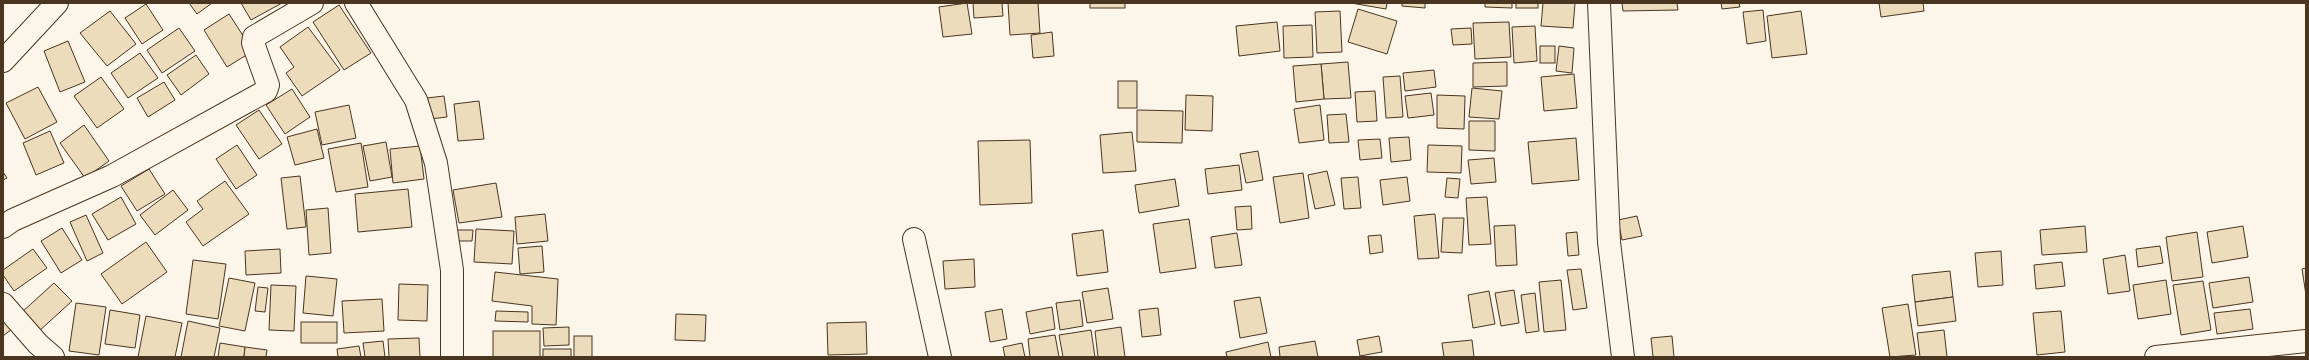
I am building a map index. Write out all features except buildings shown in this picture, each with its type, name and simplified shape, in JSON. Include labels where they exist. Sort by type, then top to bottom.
[{"type":"street","points":[[3,61],[57,3]]},
{"type":"street","points":[[3,227],[13,220],[112,176],[266,91],[268,85],[253,43],[254,37],[312,3]]},
{"type":"street","points":[[356,3],[416,100],[436,163],[452,270],[452,357]]},
{"type":"street","points":[[1599,3],[1609,242],[1623,357]]},
{"type":"street","points":[[914,240],[940,357]]},
{"type":"street","points":[[3,304],[38,344],[53,357]]},
{"type":"street","points":[[2156,357],[2306,341]]}]
